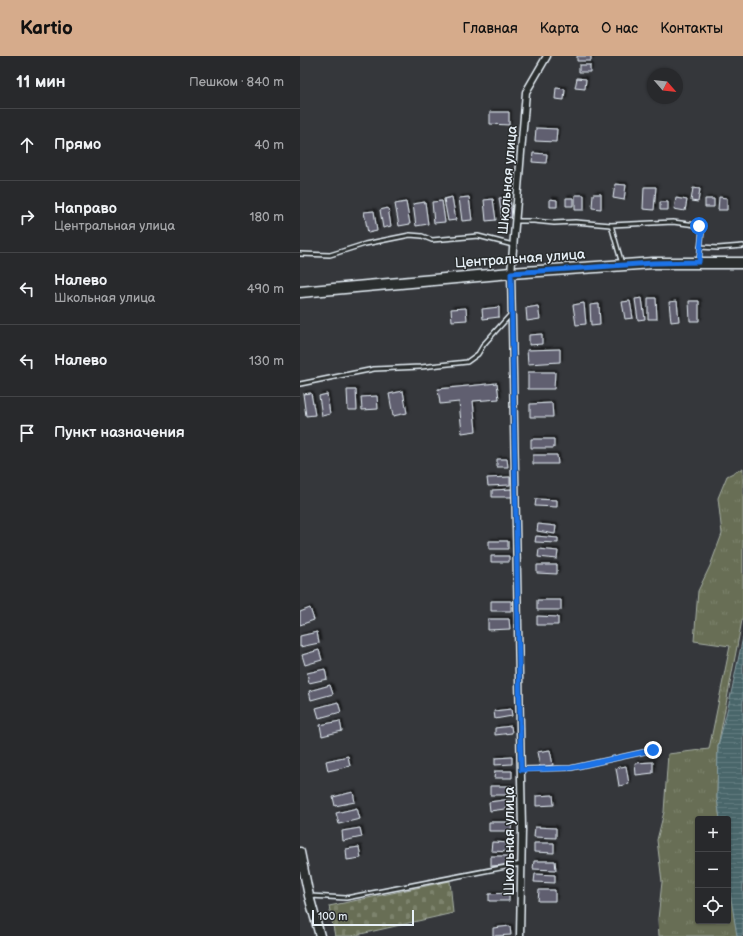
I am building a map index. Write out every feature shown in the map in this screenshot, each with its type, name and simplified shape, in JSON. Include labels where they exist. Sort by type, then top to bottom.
[{"type":"main road","name":"Центральная улица","points":[[300,292],[511,273],[622,265],[699,262],[743,263]]},
{"type":"street","name":"Школьная улица","points":[[520,936],[521,770],[511,273],[526,92],[547,56]]},
{"type":"street","points":[[300,852],[309,896],[320,936]]},
{"type":"lane","points":[[515,222],[575,222],[611,225],[673,222],[696,225],[702,230],[699,262]]},
{"type":"lane","points":[[611,225],[622,265]]},
{"type":"lane","points":[[300,254],[330,255],[365,244],[410,235],[422,236],[432,240],[478,236],[514,245]]},
{"type":"lane","points":[[700,247],[718,248],[743,246]]},
{"type":"lane","points":[[300,384],[374,370],[421,368],[467,362],[478,354],[484,344],[513,313]]},
{"type":"lane","points":[[521,770],[571,768],[653,750]]},
{"type":"lane","points":[[309,896],[346,898],[521,864]]},
{"type":"green space","points":[[743,468],[743,615],[718,746],[717,798],[720,816],[695,816],[695,924],[731,924],[731,896],[738,936],[659,936],[658,919],[662,882],[657,840],[664,812],[668,754],[709,749],[730,646],[694,641],[698,591],[710,566],[722,534],[718,498],[727,476]]},
{"type":"green space","points":[[450,881],[453,913],[352,936],[335,936],[329,906]]},
{"type":"water","points":[[743,637],[743,936],[737,936],[731,899],[731,816],[720,816],[717,798],[718,746]]},
{"type":"building","points":[[577,56],[591,56],[591,61],[577,61]]},
{"type":"building","points":[[579,65],[590,65],[590,72],[579,72]]},
{"type":"building","points":[[577,78],[586,79],[585,89],[575,88]]},
{"type":"building","points":[[556,88],[565,89],[564,100],[555,99]]},
{"type":"building","points":[[490,112],[509,112],[509,125],[490,124]]},
{"type":"building","points":[[536,128],[557,129],[556,142],[535,141]]},
{"type":"building","points":[[533,153],[547,154],[546,163],[532,162]]},
{"type":"building","points":[[615,184],[626,185],[624,200],[613,198]]},
{"type":"building","points":[[644,187],[656,187],[654,210],[643,209]]},
{"type":"building","points":[[693,188],[700,189],[698,202],[691,201]]},
{"type":"building","points":[[593,194],[601,194],[601,209],[592,208]]},
{"type":"building","points":[[575,195],[584,195],[584,210],[575,210]]},
{"type":"building","points":[[452,197],[456,220],[448,221],[444,199]]},
{"type":"building","points":[[469,197],[472,220],[462,221],[459,198]]},
{"type":"building","points":[[510,197],[512,217],[502,219],[499,198]]},
{"type":"building","points":[[719,197],[727,198],[727,210],[718,210]]},
{"type":"building","points":[[566,198],[573,198],[573,206],[566,206]]},
{"type":"building","points":[[676,198],[687,200],[685,211],[674,209]]},
{"type":"building","points":[[493,199],[496,220],[486,221],[484,200]]},
{"type":"building","points":[[550,199],[557,200],[557,207],[550,207]]},
{"type":"building","points":[[705,199],[714,199],[714,207],[705,207]]},
{"type":"building","points":[[442,201],[445,222],[434,223],[432,202]]},
{"type":"building","points":[[406,202],[410,224],[399,226],[395,204]]},
{"type":"building","points":[[425,202],[428,224],[416,226],[413,204]]},
{"type":"building","points":[[660,202],[668,202],[668,210],[660,210]]},
{"type":"building","points":[[388,208],[391,226],[383,228],[380,210]]},
{"type":"building","points":[[374,211],[377,231],[368,233],[364,212]]},
{"type":"building","points":[[642,298],[645,319],[638,320],[635,299]]},
{"type":"building","points":[[648,298],[656,298],[657,319],[648,319]]},
{"type":"building","points":[[630,301],[633,318],[625,319],[622,302]]},
{"type":"building","points":[[677,301],[679,321],[671,322],[669,302]]},
{"type":"building","points":[[689,301],[699,301],[699,321],[690,321]]},
{"type":"building","points":[[584,303],[586,324],[576,325],[573,305]]},
{"type":"building","points":[[599,304],[600,325],[591,326],[590,305]]},
{"type":"building","points":[[538,306],[540,319],[527,321],[526,308]]},
{"type":"building","points":[[499,307],[499,317],[483,319],[482,309]]},
{"type":"building","points":[[466,308],[467,320],[452,321],[451,309]]},
{"type":"building","points":[[542,334],[542,344],[529,345],[529,335]]},
{"type":"building","points":[[560,349],[560,362],[528,364],[527,350]]},
{"type":"building","points":[[528,372],[555,372],[554,389],[528,389]]},
{"type":"building","points":[[497,383],[499,399],[473,401],[476,431],[462,433],[459,402],[440,404],[438,389]]},
{"type":"building","points":[[347,390],[356,390],[357,410],[348,410]]},
{"type":"building","points":[[403,391],[407,413],[393,416],[389,394]]},
{"type":"building","points":[[311,393],[315,415],[306,416],[303,394]]},
{"type":"building","points":[[327,394],[330,414],[322,416],[319,396]]},
{"type":"building","points":[[377,396],[378,409],[362,410],[361,397]]},
{"type":"building","points":[[552,403],[553,417],[530,417],[530,404]]},
{"type":"building","points":[[531,439],[554,439],[554,448],[531,448]]},
{"type":"building","points":[[533,455],[557,455],[558,464],[533,464]]},
{"type":"building","points":[[497,459],[507,459],[508,467],[497,467]]},
{"type":"building","points":[[510,477],[510,485],[488,486],[487,478]]},
{"type":"building","points":[[512,489],[512,497],[492,497],[492,490]]},
{"type":"building","points":[[536,499],[557,500],[557,507],[535,506]]},
{"type":"building","points":[[538,524],[556,526],[555,534],[537,531]]},
{"type":"building","points":[[536,536],[558,538],[558,543],[535,542]]},
{"type":"building","points":[[489,541],[508,541],[508,549],[489,549]]},
{"type":"building","points":[[539,549],[558,551],[557,559],[538,557]]},
{"type":"building","points":[[491,556],[509,556],[509,562],[491,562]]},
{"type":"building","points":[[537,565],[557,565],[557,574],[537,573]]},
{"type":"building","points":[[537,600],[561,600],[561,610],[537,610]]},
{"type":"building","points":[[491,601],[511,601],[511,611],[491,611]]},
{"type":"building","points":[[310,608],[314,620],[300,625],[300,612]]},
{"type":"building","points":[[537,616],[558,617],[558,625],[537,625]]},
{"type":"building","points":[[488,619],[509,619],[510,629],[488,630]]},
{"type":"building","points":[[317,632],[319,643],[300,647],[300,636]]},
{"type":"building","points":[[319,650],[322,660],[305,665],[302,655]]},
{"type":"building","points":[[325,669],[327,679],[309,683],[307,673]]},
{"type":"building","points":[[330,685],[333,694],[311,700],[309,691]]},
{"type":"building","points":[[338,702],[341,712],[319,718],[316,708]]},
{"type":"building","points":[[511,709],[512,716],[495,719],[494,711]]},
{"type":"building","points":[[340,721],[342,731],[322,736],[320,725]]},
{"type":"building","points":[[511,726],[512,733],[495,735],[495,728]]},
{"type":"building","points":[[550,750],[553,765],[540,767],[537,752]]},
{"type":"building","points":[[348,756],[350,766],[328,771],[326,761]]},
{"type":"building","points":[[512,757],[512,764],[495,765],[495,758]]},
{"type":"building","points":[[653,762],[653,773],[636,775],[635,763]]},
{"type":"building","points":[[626,766],[629,784],[619,786],[616,768]]},
{"type":"building","points":[[495,771],[512,771],[512,778],[494,778]]},
{"type":"building","points":[[490,786],[512,786],[512,795],[490,795]]},
{"type":"building","points":[[353,792],[355,802],[335,806],[333,797]]},
{"type":"building","points":[[553,795],[554,805],[536,806],[536,796]]},
{"type":"building","points":[[511,799],[512,808],[490,811],[489,802]]},
{"type":"building","points":[[357,808],[360,819],[339,824],[336,813]]},
{"type":"building","points":[[489,822],[512,822],[511,831],[489,831]]},
{"type":"building","points":[[535,827],[556,828],[556,838],[534,837]]},
{"type":"building","points":[[360,828],[362,837],[343,841],[342,831]]},
{"type":"building","points":[[492,842],[512,843],[512,852],[491,851]]},
{"type":"building","points":[[534,843],[554,843],[554,853],[534,852]]},
{"type":"building","points":[[359,847],[361,858],[347,860],[346,849]]},
{"type":"building","points":[[491,856],[511,856],[511,865],[491,866]]},
{"type":"building","points":[[534,861],[555,861],[556,870],[533,869]]},
{"type":"building","points":[[535,874],[555,875],[555,883],[534,882]]},
{"type":"building","points":[[539,890],[555,890],[555,901],[538,901]]},
{"type":"building","points":[[509,893],[509,901],[489,901],[489,894]]},
{"type":"building","points":[[510,926],[511,935],[493,936],[493,928]]},
{"type":"route","points":[[653,750],[571,768],[521,770],[511,273],[653,263],[699,262],[702,230],[699,226]]}]
